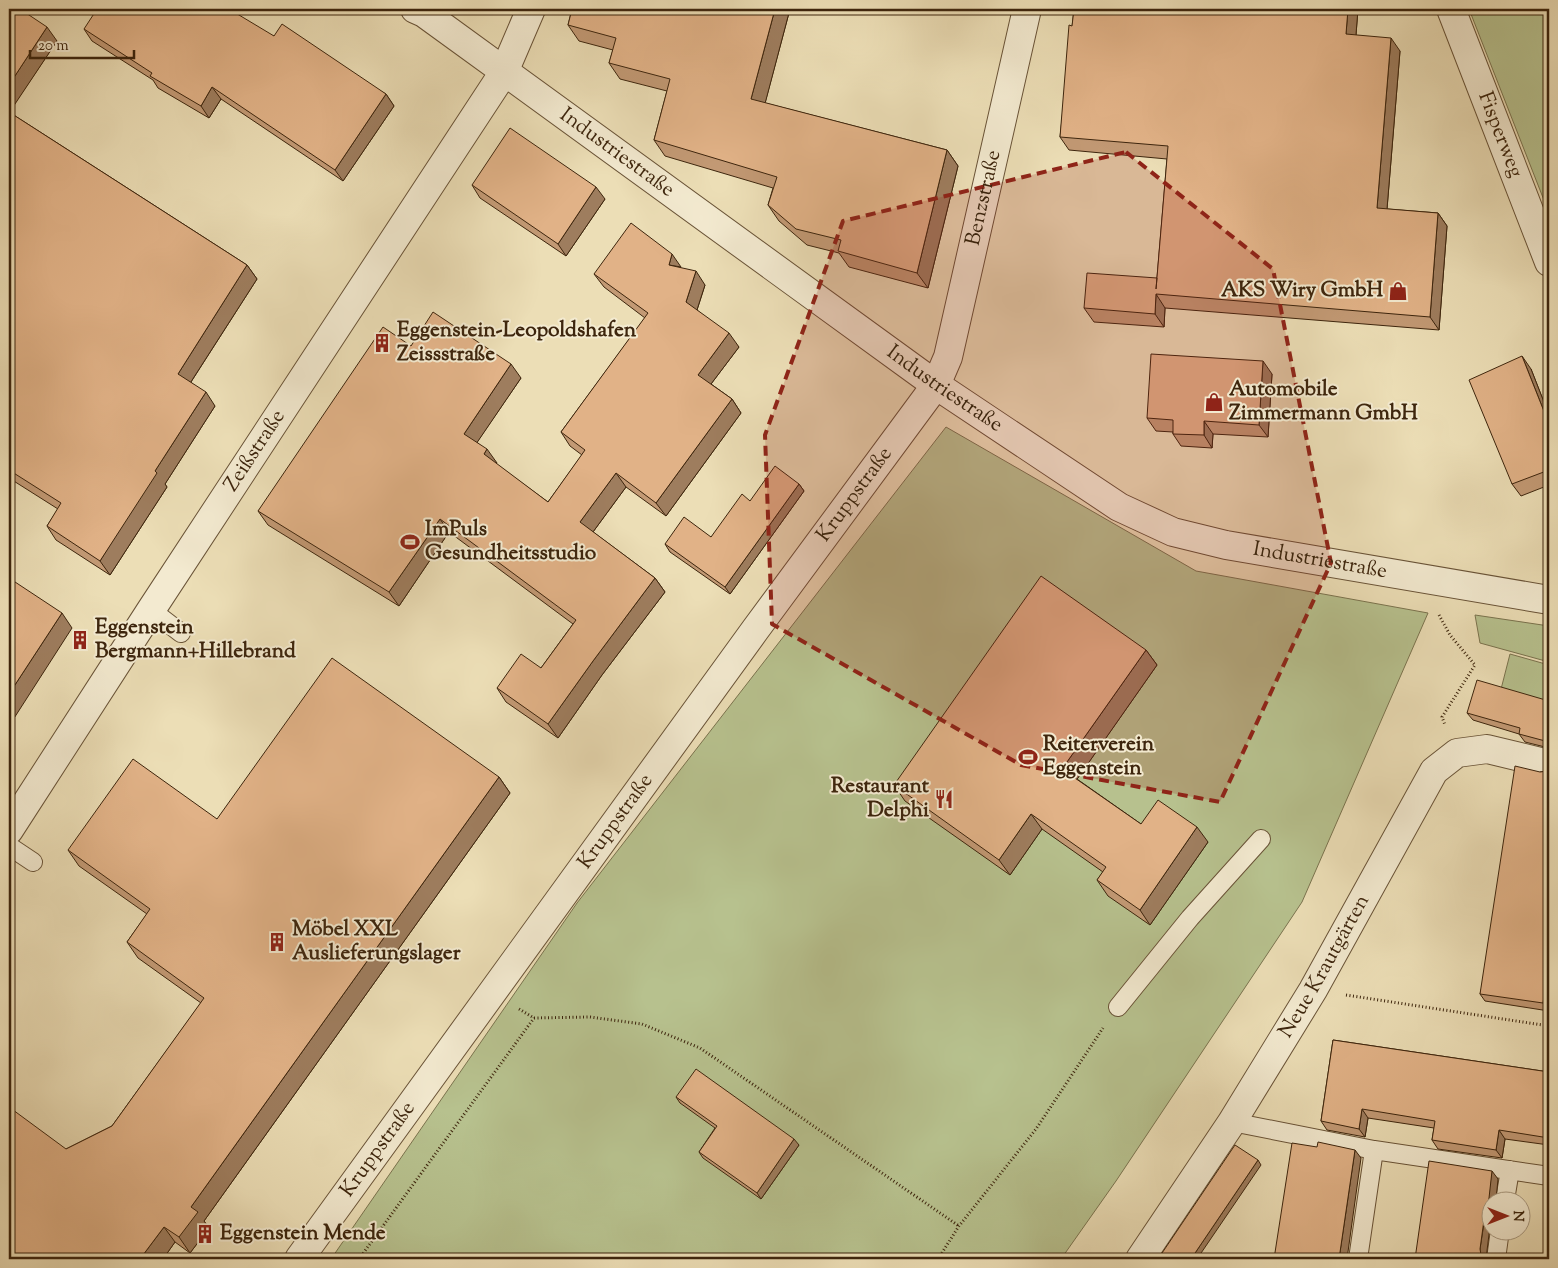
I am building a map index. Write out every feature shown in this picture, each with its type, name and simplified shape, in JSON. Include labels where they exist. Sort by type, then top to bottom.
[{"type":"street","name":"Industriestraße","points":[[415,9],[424,13],[936,385],[1119,507],[1173,532],[1226,545],[1549,600]]},
{"type":"street","name":"Zeißstraße","points":[[9,830],[150,610],[504,72],[531,9]]},
{"type":"street","name":"Benzstraße","points":[[936,385],[948,358],[1027,9]]},
{"type":"street","name":"Fisperweg","points":[[1451,9],[1549,262]]},
{"type":"street","name":"Kruppstraße","points":[[299,1259],[760,622],[936,385]]},
{"type":"street","points":[[1457,753],[1487,749],[1549,764]]},
{"type":"street","name":"Neue Krautgärten","points":[[1140,1259],[1232,1122],[1313,990],[1434,771],[1457,753]]},
{"type":"lane","points":[[150,610],[182,632]]},
{"type":"lane","points":[[1118,1007],[1190,918],[1260,839]]},
{"type":"lane","points":[[9,846],[34,862]]},
{"type":"lane","points":[[1232,1122],[1374,1150],[1549,1176]]},
{"type":"lane","points":[[1358,1259],[1374,1150]]},
{"type":"lane","points":[[1507,1190],[1510,1170]]},
{"type":"lane","points":[[1496,1259],[1499,1240]]},
{"type":"path","points":[[1418,578],[1450,635],[1474,665],[1442,717],[1457,753]]},
{"type":"path","points":[[1313,990],[1549,1026]]},
{"type":"path","points":[[492,992],[534,1018],[590,1017],[642,1024],[700,1048],[959,1226]]},
{"type":"path","points":[[938,1259],[959,1226],[1036,1129],[1118,1007]]},
{"type":"path","points":[[359,1259],[534,1018]]},
{"type":"highlighted area","points":[[1126,152],[1273,269],[1331,563],[1220,802],[1021,765],[772,624],[765,435],[843,221]]},
{"type":"green space","points":[[1469,9],[1549,9],[1549,213]]},
{"type":"green space","name":"Reiterverein Eggenstein","points":[[946,427],[1196,571],[1428,613],[1302,902],[1116,1181],[1061,1259],[331,1259],[577,903]]},
{"type":"green space","points":[[1475,615],[1549,626],[1549,662],[1480,643]]},
{"type":"green space","points":[[1510,654],[1549,665],[1549,711],[1499,697]]},
{"type":"building","points":[[9,9],[20,9],[47,27],[9,85]]},
{"type":"building","points":[[97,9],[229,9],[274,36],[282,24],[386,94],[335,170],[212,87],[201,106],[150,76],[152,73],[84,29]]},
{"type":"building","points":[[572,9],[775,9],[751,99],[947,150],[917,273],[838,251],[841,240],[796,229],[768,205],[777,177],[654,140],[670,79],[609,63],[616,38],[568,25]]},
{"type":"building","points":[[1074,9],[1348,9],[1346,34],[1391,38],[1377,208],[1438,213],[1430,317],[1156,294],[1155,314],[1084,308],[1087,273],[1157,278],[1168,146],[1060,137],[1069,25],[1072,26]]},
{"type":"building","points":[[9,112],[247,265],[178,374],[206,392],[155,471],[157,473],[100,561],[47,526],[61,503],[9,470]]},
{"type":"building","points":[[510,128],[596,187],[558,244],[472,185]]},
{"type":"building","points":[[631,223],[672,254],[669,265],[696,271],[686,302],[729,333],[698,375],[732,399],[656,503],[616,473],[580,522],[655,578],[548,724],[497,688],[521,654],[541,668],[576,620],[440,519],[389,592],[258,511],[383,327],[411,346],[433,312],[511,364],[464,434],[487,449],[484,454],[548,502],[585,450],[561,432],[648,313],[594,274]]},
{"type":"building","name":"Automobile Zimmermann GmbH","points":[[1151,354],[1263,361],[1259,425],[1204,421],[1204,435],[1173,434],[1173,420],[1147,418]]},
{"type":"building","points":[[1522,356],[1549,424],[1549,470],[1512,484],[1469,380]]},
{"type":"building","points":[[775,466],[799,484],[725,587],[665,544],[684,517],[711,537],[742,494],[750,501]]},
{"type":"building","points":[[1041,576],[1146,650],[1062,769],[1141,824],[1158,800],[1197,827],[1140,910],[1097,880],[1106,867],[1031,814],[999,860],[894,785]]},
{"type":"building","points":[[9,578],[62,613],[9,694]]},
{"type":"building","name":"Möbel XXL Auslieferungslager","points":[[332,658],[499,777],[191,1207],[198,1212],[179,1237],[164,1227],[140,1259],[9,1259],[9,1107],[66,1149],[112,1126],[204,998],[127,942],[150,909],[68,850],[133,759],[217,819]]},
{"type":"building","points":[[1477,680],[1549,701],[1549,742],[1519,734],[1520,728],[1467,713]]},
{"type":"building","points":[[1515,766],[1540,772],[1549,771],[1549,965],[1543,1003],[1480,994]]},
{"type":"building","points":[[1333,1040],[1549,1072],[1549,1138],[1499,1130],[1496,1150],[1432,1140],[1435,1121],[1362,1109],[1359,1129],[1321,1121]]},
{"type":"building","points":[[696,1069],[794,1139],[757,1193],[699,1152],[717,1126],[676,1097]]},
{"type":"building","points":[[1318,1142],[1355,1150],[1339,1259],[1274,1259],[1292,1143],[1317,1147]]},
{"type":"building","points":[[1235,1145],[1258,1160],[1191,1259],[1158,1259]]},
{"type":"building","points":[[1429,1161],[1492,1171],[1490,1190],[1480,1190],[1480,1259],[1415,1259]]},
{"type":"place","name":"AKS Wiry GmbH","points":[[1398,291]]},
{"type":"place","name":"Eggenstein-Leopoldshafen Zeissstraße","points":[[382,343]]},
{"type":"place","name":"Automobile Zimmermann GmbH","points":[[1214,402]]},
{"type":"place","name":"ImPuls Gesundheitsstudio","points":[[410,542]]},
{"type":"place","name":"Eggenstein Bergmann+Hillebrand","points":[[80,640]]},
{"type":"place","name":"Reiterverein Eggenstein","points":[[1028,757]]},
{"type":"place","name":"Restaurant Delphi","points":[[944,799]]},
{"type":"place","name":"Möbel XXL Auslieferungslager","points":[[277,942]]},
{"type":"place","name":"Eggenstein Mende","points":[[205,1234]]}]
